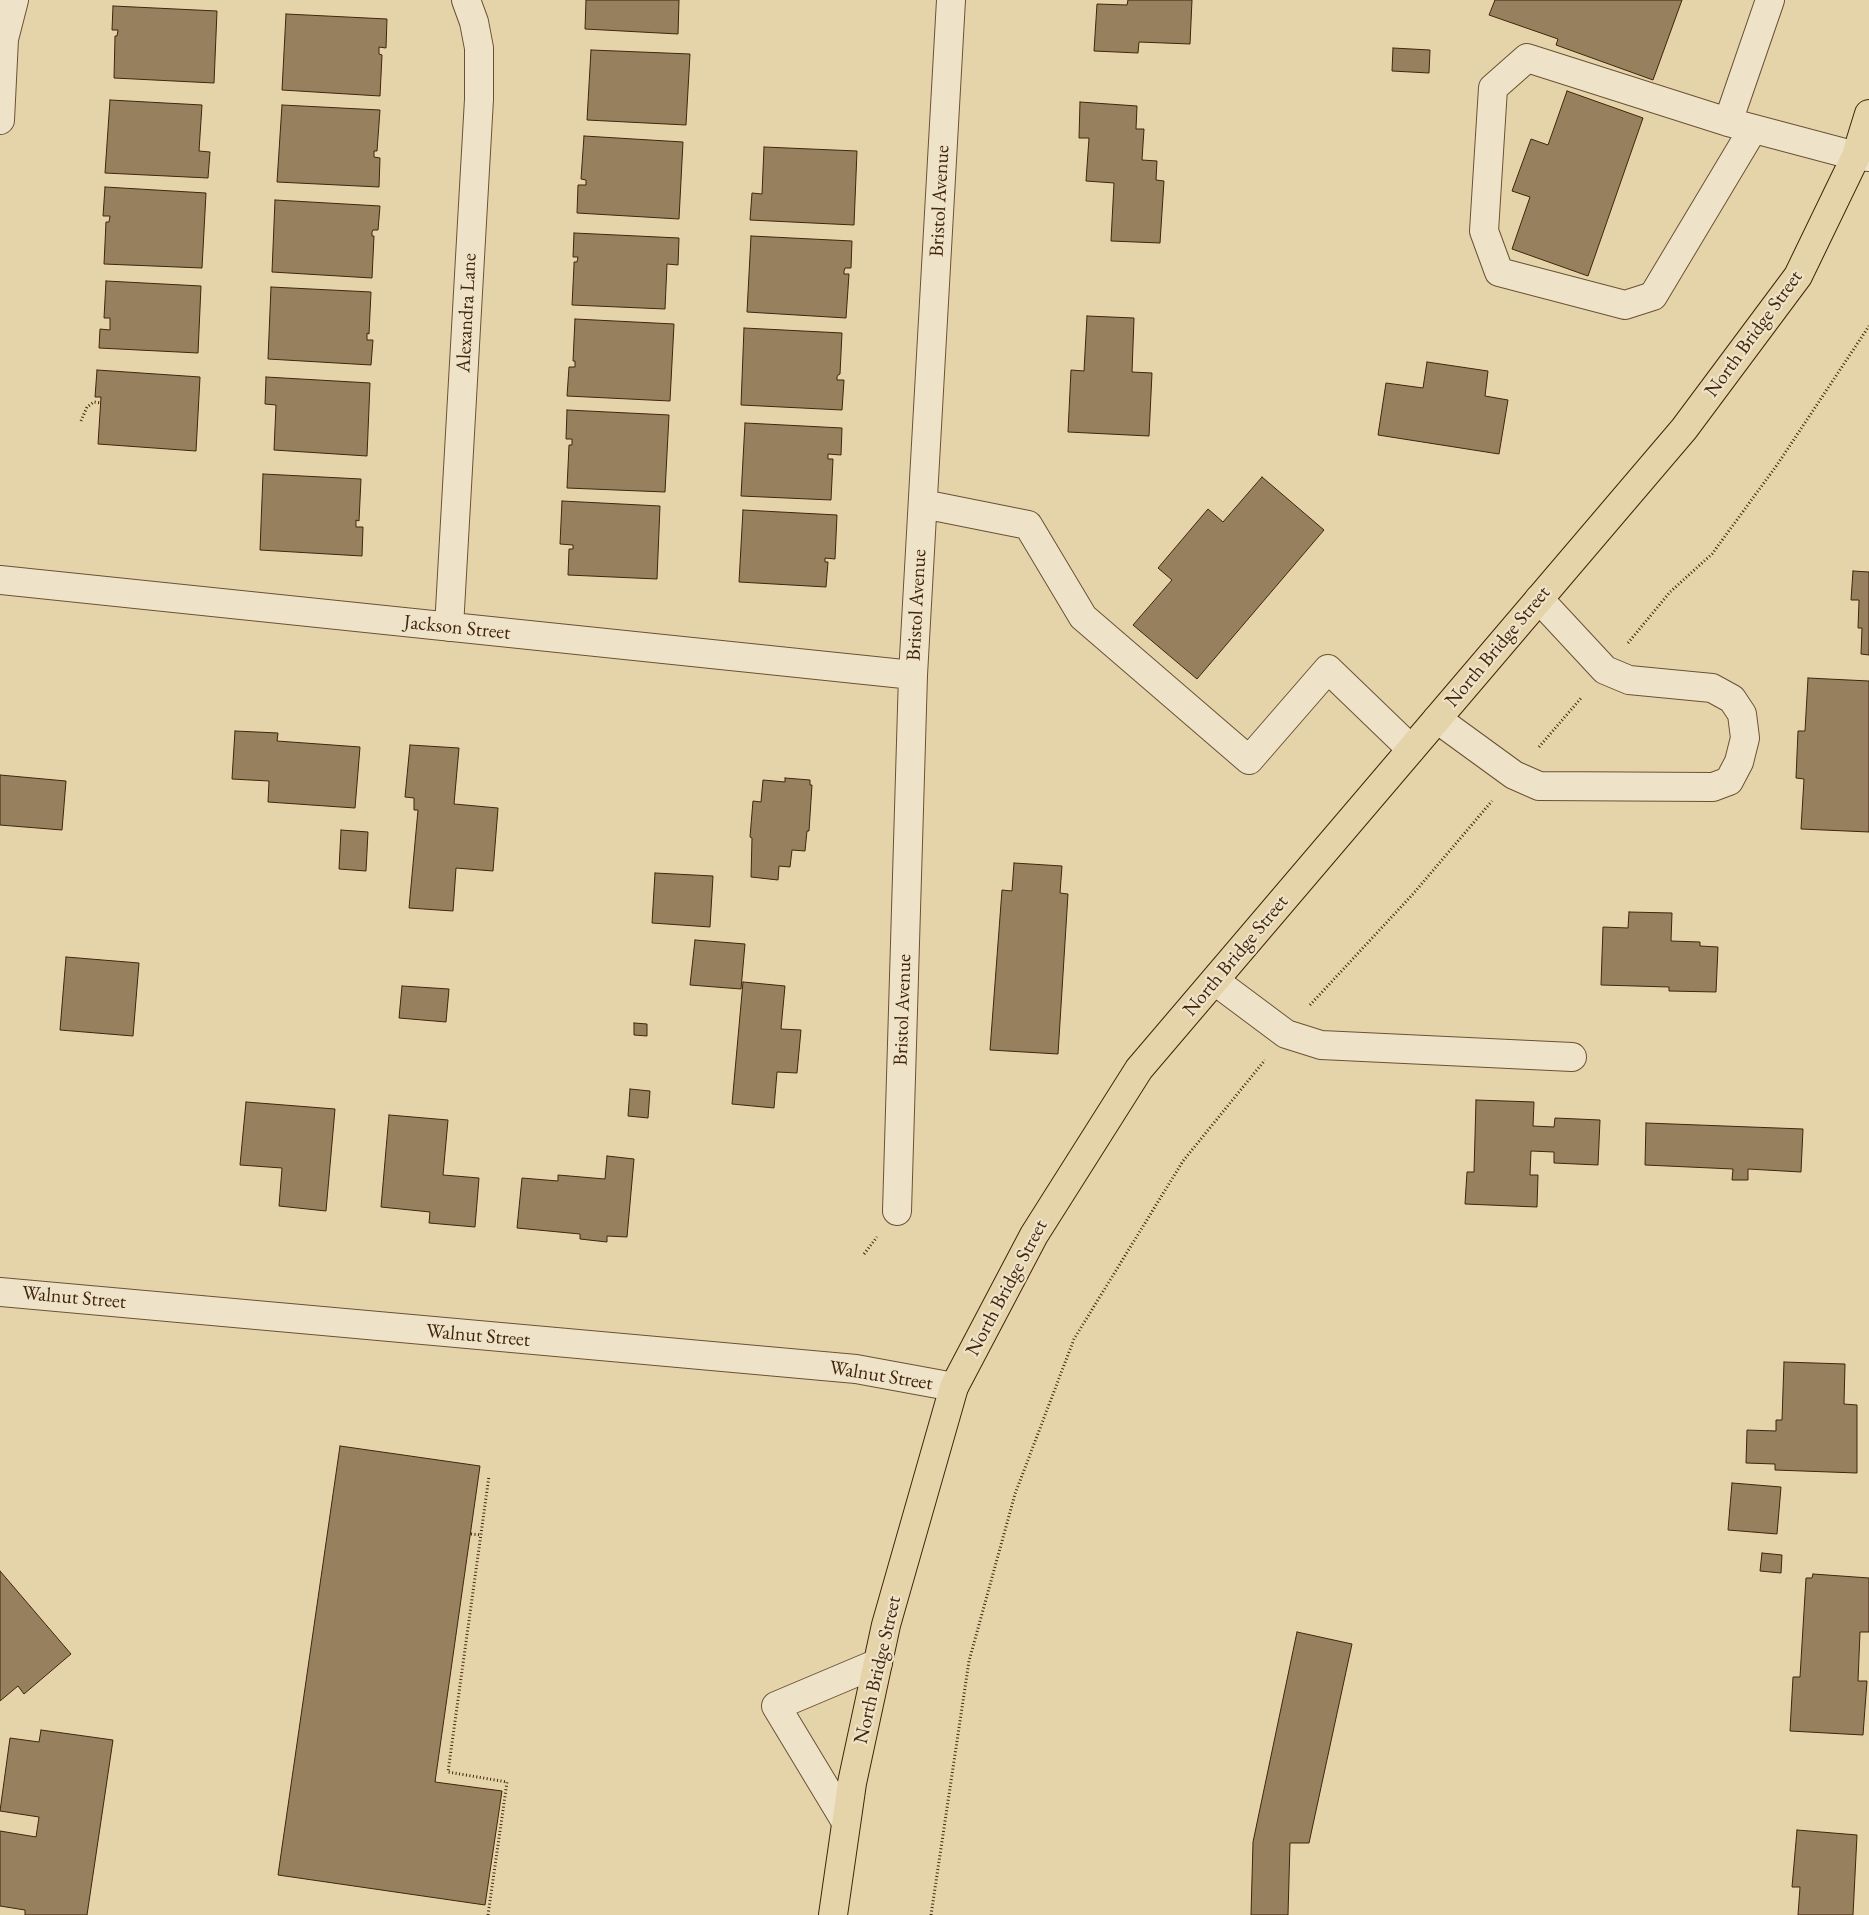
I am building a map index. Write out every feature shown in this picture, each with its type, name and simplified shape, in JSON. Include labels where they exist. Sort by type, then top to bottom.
[{"type":"highway","name":"North Bridge Street","points":[[833,1915],[852,1783],[878,1663],[889,1616],[954,1387],[1034,1235],[1139,1070],[1684,429],[1798,276],[1862,156],[1869,114]]},
{"type":"street","points":[[0,120],[4,39],[14,0]]},
{"type":"street","name":"Alexandra Lane","points":[[449,627],[479,99],[479,48],[474,22],[466,0]]},
{"type":"street","name":"Bristol Avenue","points":[[897,1211],[913,675],[951,0]]},
{"type":"street","points":[[1770,0],[1740,126],[1653,296],[1625,305],[1499,272],[1484,231],[1493,88],[1527,58],[1740,126],[1862,156]]},
{"type":"street","points":[[922,504],[1028,525],[1084,617],[1249,760],[1328,669],[1411,749]]},
{"type":"street","name":"Jackson Street","points":[[0,580],[913,675]]},
{"type":"street","points":[[1437,719],[1514,775],[1539,786],[1713,787],[1729,781],[1739,762],[1745,738],[1742,714],[1732,699],[1712,688],[1629,680],[1605,670],[1539,599]]},
{"type":"street","points":[[1214,981],[1286,1034],[1322,1045],[1572,1057]]},
{"type":"street","name":"Walnut Street","points":[[0,1292],[856,1369],[954,1387]]},
{"type":"street","points":[[846,1822],[776,1706],[878,1663]]},
{"type":"path","points":[[82,422],[87,408],[94,402],[101,403]]},
{"type":"path","points":[[488,1915],[507,1782],[448,1772],[489,1476]]},
{"type":"path","points":[[470,1534],[481,1535]]},
{"type":"building","points":[[586,0],[679,0],[678,34],[585,29]]},
{"type":"building","points":[[1128,0],[1192,0],[1190,44],[1139,42],[1138,53],[1094,51],[1097,4],[1127,5]]},
{"type":"building","points":[[1495,0],[1682,0],[1653,80],[1556,45],[1558,39],[1489,15]]},
{"type":"building","points":[[113,6],[217,11],[214,83],[114,78],[115,36],[117,36],[118,30],[112,30]]},
{"type":"building","points":[[286,14],[387,19],[386,48],[379,47],[379,54],[382,55],[380,96],[282,90]]},
{"type":"building","points":[[1393,48],[1430,50],[1429,73],[1392,71]]},
{"type":"building","points":[[591,50],[690,54],[686,125],[587,120]]},
{"type":"building","points":[[1567,91],[1643,118],[1588,276],[1512,249],[1530,197],[1512,191],[1531,139],[1548,145]]},
{"type":"building","points":[[110,100],[202,105],[199,151],[210,152],[208,178],[105,173]]},
{"type":"building","points":[[1080,102],[1137,106],[1136,129],[1144,129],[1142,160],[1157,161],[1156,180],[1164,181],[1160,243],[1111,241],[1114,183],[1086,181],[1089,138],[1079,138]]},
{"type":"building","points":[[282,105],[380,110],[377,151],[374,151],[374,157],[380,158],[379,187],[277,182]]},
{"type":"building","points":[[584,136],[683,142],[679,219],[577,213],[578,185],[586,185],[586,180],[581,179]]},
{"type":"building","points":[[764,147],[857,151],[854,225],[750,220],[752,193],[762,194]]},
{"type":"building","points":[[105,187],[206,193],[202,268],[104,264],[106,222],[109,222],[110,216],[103,216]]},
{"type":"building","points":[[275,200],[380,206],[378,230],[373,230],[372,232],[372,236],[374,236],[372,278],[272,272]]},
{"type":"building","points":[[574,233],[679,238],[678,265],[667,264],[665,309],[572,305],[574,262],[577,262],[578,257],[573,257]]},
{"type":"building","points":[[751,236],[852,241],[851,268],[845,268],[844,271],[844,274],[849,274],[846,318],[747,312]]},
{"type":"building","points":[[106,281],[201,286],[198,353],[99,348],[100,329],[110,330],[110,318],[104,318]]},
{"type":"building","points":[[271,287],[371,292],[367,340],[373,340],[371,365],[268,359]]},
{"type":"building","points":[[1087,316],[1134,318],[1132,372],[1152,373],[1149,436],[1068,432],[1071,370],[1084,371]]},
{"type":"building","points":[[575,319],[674,324],[670,401],[567,396],[569,367],[575,367],[575,361],[573,361]]},
{"type":"building","points":[[744,328],[842,333],[840,374],[837,380],[844,380],[842,410],[741,405]]},
{"type":"building","points":[[1427,362],[1488,371],[1485,396],[1508,400],[1499,454],[1378,435],[1386,383],[1423,388]]},
{"type":"building","points":[[97,370],[200,377],[196,451],[98,444],[101,397],[95,397]]},
{"type":"building","points":[[266,377],[370,383],[367,456],[274,450],[276,405],[265,404]]},
{"type":"building","points":[[567,410],[669,415],[665,492],[567,488],[569,445],[572,445],[572,439],[566,439]]},
{"type":"building","points":[[745,423],[842,428],[841,455],[828,454],[828,459],[833,459],[831,500],[741,496]]},
{"type":"building","points":[[263,474],[361,479],[359,521],[356,520],[356,527],[363,527],[362,556],[260,550]]},
{"type":"building","points":[[1262,477],[1324,530],[1197,679],[1133,625],[1172,580],[1158,568],[1208,509],[1223,522]]},
{"type":"building","points":[[562,501],[660,506],[657,579],[568,575],[569,549],[573,549],[573,545],[560,544]]},
{"type":"building","points":[[743,510],[837,515],[835,559],[825,558],[825,562],[828,562],[826,587],[739,582]]},
{"type":"building","points":[[1853,571],[1869,572],[1869,655],[1861,654],[1862,628],[1858,628],[1859,600],[1851,600]]},
{"type":"building","points":[[1808,678],[1869,681],[1869,832],[1801,829],[1804,779],[1796,778],[1798,731],[1805,731]]},
{"type":"building","points":[[235,731],[278,733],[277,741],[360,747],[355,808],[268,802],[269,781],[232,779]]},
{"type":"building","points":[[410,745],[459,748],[454,804],[498,808],[493,871],[456,868],[453,911],[409,908],[418,810],[414,810],[414,798],[405,797]]},
{"type":"building","points":[[0,775],[66,781],[62,830],[0,825]]},
{"type":"building","points":[[785,778],[810,780],[810,785],[812,785],[809,831],[807,831],[805,851],[792,850],[790,867],[779,866],[778,880],[751,877],[752,838],[750,837],[753,801],[761,802],[763,780],[785,782]]},
{"type":"building","points":[[341,830],[368,832],[366,871],[339,869]]},
{"type":"building","points":[[1014,863],[1062,866],[1060,893],[1068,894],[1058,1054],[990,1050],[1002,890],[1012,891]]},
{"type":"building","points":[[655,873],[713,876],[710,927],[652,923]]},
{"type":"building","points":[[1629,912],[1672,913],[1671,941],[1700,942],[1700,946],[1718,947],[1716,992],[1669,991],[1669,987],[1601,985],[1603,927],[1628,928]]},
{"type":"building","points":[[695,940],[745,944],[741,989],[690,985]]},
{"type":"building","points":[[66,957],[139,963],[133,1036],[60,1030]]},
{"type":"building","points":[[743,982],[785,986],[781,1029],[801,1030],[797,1073],[777,1072],[774,1108],[732,1104]]},
{"type":"building","points":[[402,986],[449,989],[446,1022],[399,1018]]},
{"type":"building","points":[[634,1023],[647,1024],[647,1036],[634,1035]]},
{"type":"building","points":[[630,1089],[650,1091],[648,1118],[628,1116]]},
{"type":"building","points":[[1476,1100],[1534,1102],[1533,1126],[1554,1127],[1555,1118],[1600,1120],[1598,1165],[1554,1163],[1554,1152],[1531,1151],[1530,1175],[1538,1175],[1537,1207],[1465,1204],[1467,1172],[1474,1172]]},
{"type":"building","points":[[246,1102],[335,1109],[326,1211],[279,1206],[282,1168],[240,1165]]},
{"type":"building","points":[[389,1115],[448,1120],[443,1175],[479,1178],[475,1227],[429,1223],[430,1212],[381,1207]]},
{"type":"building","points":[[1646,1123],[1803,1129],[1801,1172],[1748,1169],[1748,1180],[1732,1180],[1733,1169],[1645,1165]]},
{"type":"building","points":[[607,1156],[634,1159],[627,1237],[607,1236],[607,1242],[580,1239],[580,1234],[517,1228],[522,1178],[558,1181],[558,1175],[605,1179]]},
{"type":"building","points":[[1784,1362],[1845,1364],[1844,1404],[1857,1405],[1857,1473],[1775,1470],[1775,1464],[1746,1463],[1747,1430],[1776,1431],[1776,1420],[1782,1420]]},
{"type":"building","points":[[340,1446],[480,1466],[435,1782],[502,1791],[485,1905],[278,1875]]},
{"type":"building","points":[[1732,1483],[1781,1487],[1777,1534],[1728,1530]]},
{"type":"building","points":[[1762,1553],[1782,1555],[1781,1573],[1760,1571]]},
{"type":"building","points":[[0,1571],[71,1654],[24,1694],[18,1686],[0,1701]]},
{"type":"building","points":[[1813,1574],[1869,1578],[1869,1632],[1860,1632],[1858,1681],[1867,1681],[1863,1735],[1790,1731],[1793,1677],[1800,1677],[1806,1578],[1812,1578]]},
{"type":"building","points":[[1297,1632],[1352,1644],[1309,1843],[1290,1843],[1288,1915],[1251,1915],[1253,1842]]},
{"type":"building","points":[[41,1730],[113,1740],[87,1915],[25,1915],[25,1910],[0,1906],[0,1831],[36,1837],[39,1817],[0,1811],[10,1738],[39,1742]]},
{"type":"building","points":[[1797,1830],[1857,1835],[1853,1915],[1798,1915],[1800,1887],[1792,1887]]}]
